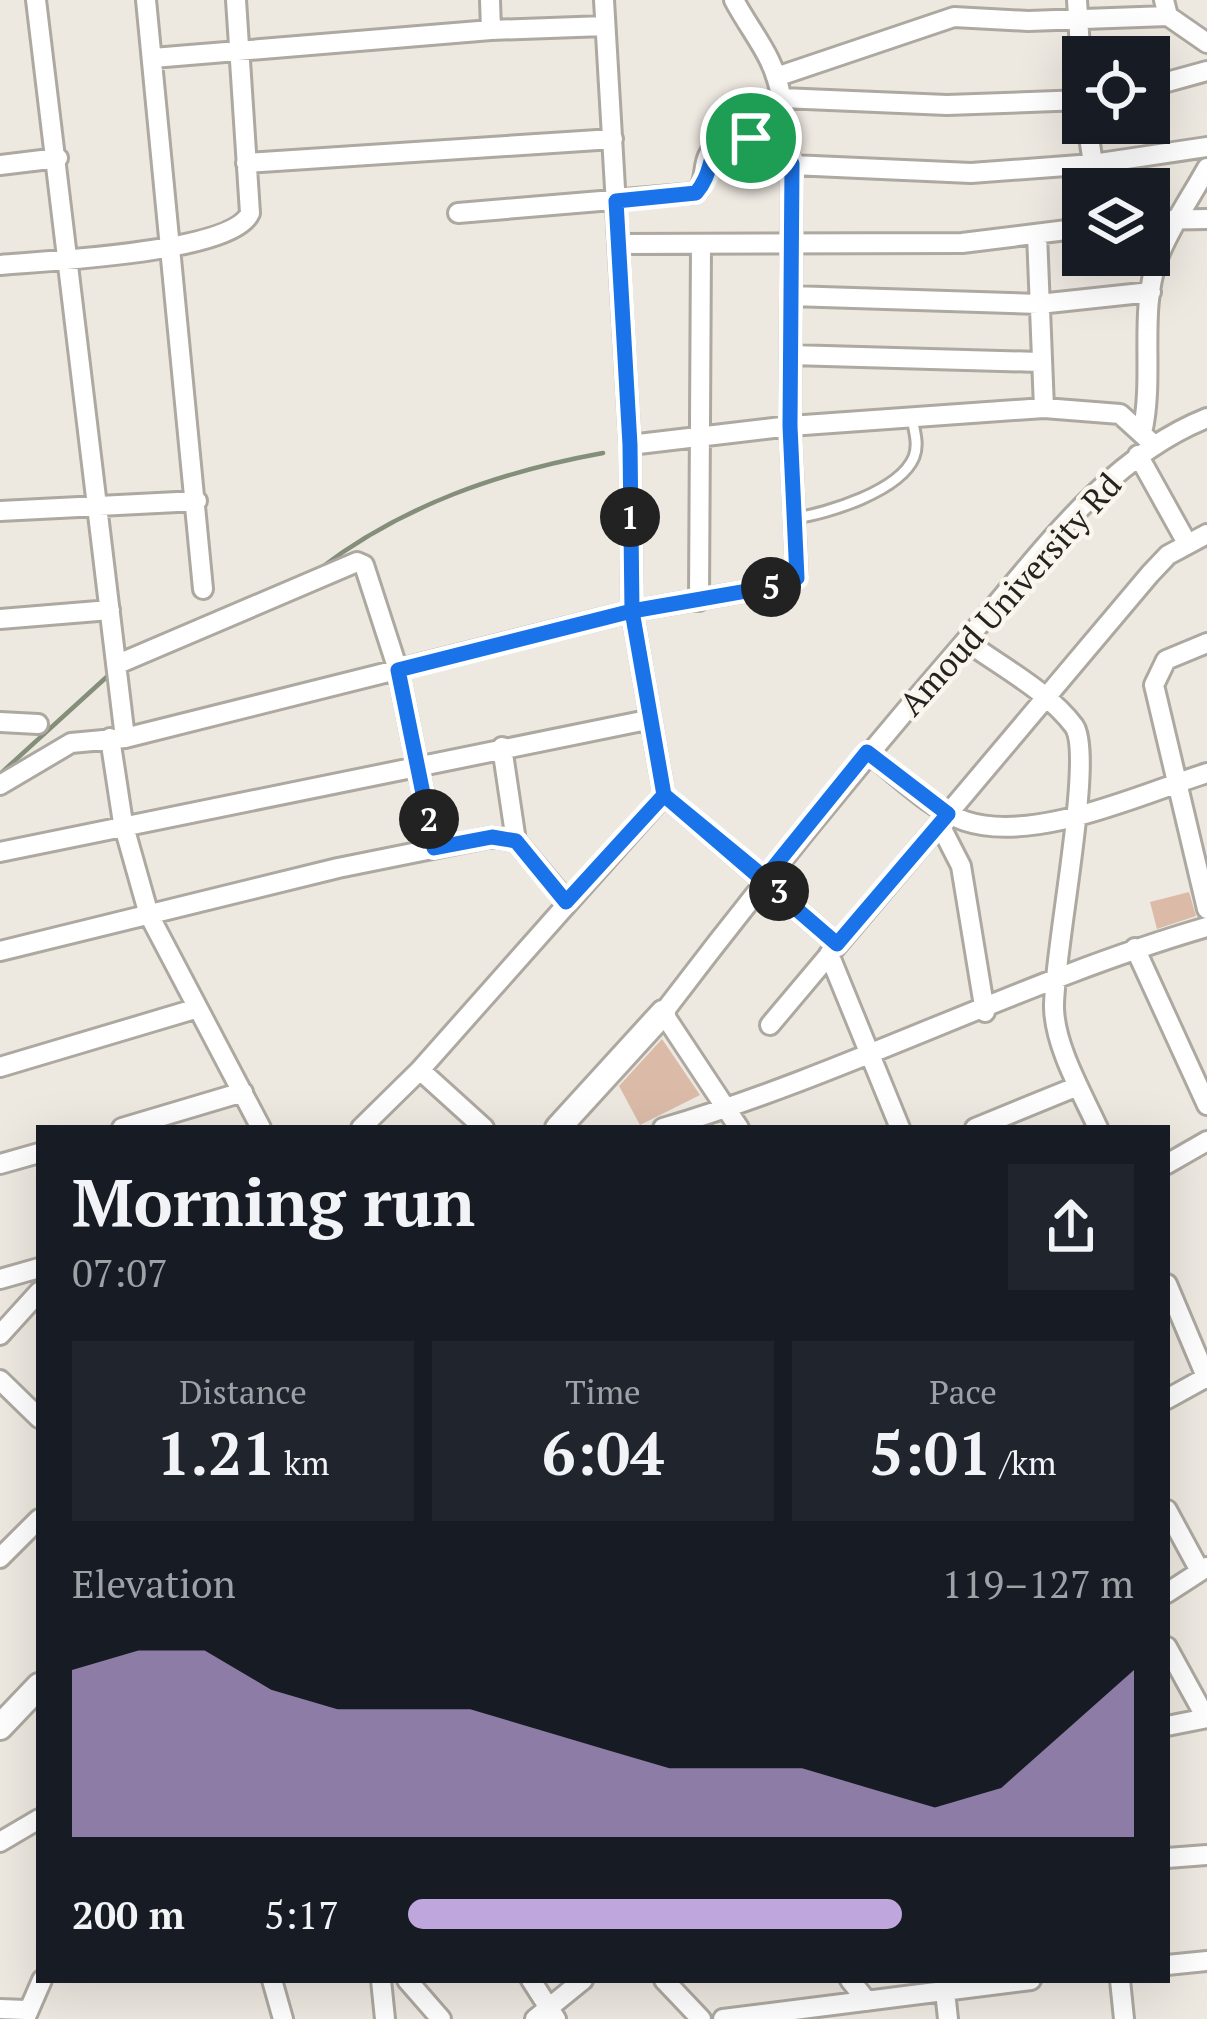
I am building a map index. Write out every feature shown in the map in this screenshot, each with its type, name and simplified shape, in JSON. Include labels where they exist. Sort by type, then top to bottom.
[{"type":"street","points":[[36,0],[118,664],[123,823],[149,915],[260,1125]]},
{"type":"street","points":[[146,0],[203,589]]},
{"type":"street","points":[[0,265],[172,245],[235,232],[246,224],[250,213],[236,0]]},
{"type":"street","points":[[490,0],[491,30]]},
{"type":"street","points":[[604,0],[630,445],[632,611],[647,720],[664,795],[765,878],[833,949],[899,1125]]},
{"type":"street","points":[[0,784],[71,743],[117,738],[632,611],[699,602],[797,578],[790,426],[792,164],[782,140],[782,98],[766,44],[734,0]]},
{"type":"street","points":[[1026,0],[1028,21]]},
{"type":"street","points":[[776,77],[952,9],[1028,21],[1077,9],[1166,8],[1207,43]]},
{"type":"street","points":[[153,58],[491,30],[605,26]]},
{"type":"street","points":[[1170,81],[1207,71]]},
{"type":"street","points":[[782,98],[947,105],[1062,100]]},
{"type":"street","points":[[246,163],[614,139]]},
{"type":"street","points":[[458,213],[696,193],[704,184],[707,157],[716,147],[734,140],[782,140]]},
{"type":"street","points":[[1091,144],[1094,164]]},
{"type":"street","points":[[792,164],[971,173],[1094,164],[1207,146]]},
{"type":"street","points":[[0,165],[58,158]]},
{"type":"street","points":[[1144,444],[1152,375],[1151,292],[1158,259],[1207,168]]},
{"type":"street","points":[[1170,217],[1207,219]]},
{"type":"street","points":[[617,244],[962,243],[1062,231]]},
{"type":"street","points":[[1037,234],[1044,408]]},
{"type":"street","points":[[699,602],[701,244]]},
{"type":"street","points":[[791,296],[1039,304],[1151,292]]},
{"type":"street","points":[[791,355],[1040,362]]},
{"type":"street","points":[[630,445],[790,426],[1044,408],[1120,414],[1144,444],[1187,543]]},
{"type":"street","name":"Amoud University Rd","points":[[561,1125],[663,1012],[867,752],[1048,544],[1144,444],[1207,418]]},
{"type":"street","points":[[0,511],[197,501]]},
{"type":"street","points":[[770,1025],[1042,697],[1159,564],[1207,533]]},
{"type":"street","points":[[118,664],[357,562],[364,565],[398,670],[434,848]]},
{"type":"street","points":[[0,619],[110,610]]},
{"type":"street","points":[[966,640],[1042,697],[1073,725],[1082,743],[1083,779],[1073,814],[1056,1022],[1097,1125]]},
{"type":"street","points":[[1207,643],[1166,660],[1155,675],[1162,727],[1207,910]]},
{"type":"street","points":[[0,852],[123,823],[647,720]]},
{"type":"street","points":[[0,722],[38,724]]},
{"type":"street","points":[[502,747],[516,841],[566,902]]},
{"type":"street","points":[[867,752],[944,819],[961,866],[985,1012]]},
{"type":"street","points":[[944,819],[985,825],[1073,814],[1207,773]]},
{"type":"street","points":[[365,1125],[420,1070],[664,795]]},
{"type":"street","points":[[0,951],[434,848],[492,837],[516,841]]},
{"type":"street","points":[[672,1125],[728,1109],[985,1012],[1136,948],[1207,927]]},
{"type":"street","points":[[1136,948],[1199,1067],[1207,1105]]},
{"type":"street","points":[[0,1067],[198,1008]]},
{"type":"street","points":[[663,1012],[737,1125]]},
{"type":"street","points":[[420,1070],[481,1125]]},
{"type":"street","points":[[982,1125],[1078,1086]]},
{"type":"street","points":[[132,1125],[243,1092]]},
{"type":"street","points":[[1170,1162],[1207,1141]]},
{"type":"street","points":[[0,1165],[36,1154]]},
{"type":"street","points":[[0,1279],[36,1269]]},
{"type":"street","points":[[0,1335],[36,1295]]},
{"type":"street","points":[[1170,1298],[1207,1378],[1170,1397]]},
{"type":"street","points":[[0,1380],[36,1415]]},
{"type":"street","points":[[1170,1515],[1204,1569],[1170,1590]]},
{"type":"street","points":[[0,1558],[36,1522]]},
{"type":"street","points":[[1170,1652],[1207,1718],[1170,1725]]},
{"type":"street","points":[[4,1716],[36,1689]]},
{"type":"street","points":[[0,1842],[36,1821]]},
{"type":"street","points":[[1170,1858],[1207,1855]]},
{"type":"street","points":[[1170,1965],[1207,1961]]},
{"type":"street","points":[[0,2009],[25,2014],[40,1983]]},
{"type":"street","points":[[273,1983],[283,2019]]},
{"type":"street","points":[[382,1983],[385,2019]]},
{"type":"street","points":[[409,1983],[442,2019]]},
{"type":"street","points":[[531,1983],[547,2015],[580,1983]]},
{"type":"street","points":[[667,1983],[701,2019]]},
{"type":"street","points":[[852,1983],[867,2001]]},
{"type":"street","points":[[723,2019],[979,1983]]},
{"type":"street","points":[[1120,1983],[1124,2019]]},
{"type":"street","points":[[944,1985],[948,2019]]},
{"type":"lane","points":[[794,518],[852,503],[907,469],[917,444],[912,418]]},
{"type":"building","points":[[1189,892],[1196,916],[1157,929],[1150,902]]},
{"type":"building","points":[[662,1039],[700,1095],[640,1125],[619,1086]]},
{"type":"waterway","points":[[318,570],[384,527],[453,494],[527,470],[603,453]]},
{"type":"waterway","points":[[0,774],[111,673]]},
{"type":"route","points":[[751,138],[716,147],[707,157],[704,184],[696,193],[616,201],[630,445],[632,611],[398,670],[434,848],[492,837],[516,841],[566,902],[664,795],[837,944],[948,814],[867,752],[765,878],[664,795],[647,720],[632,611],[699,602],[797,578],[790,426],[792,164],[782,140],[751,138]]}]
